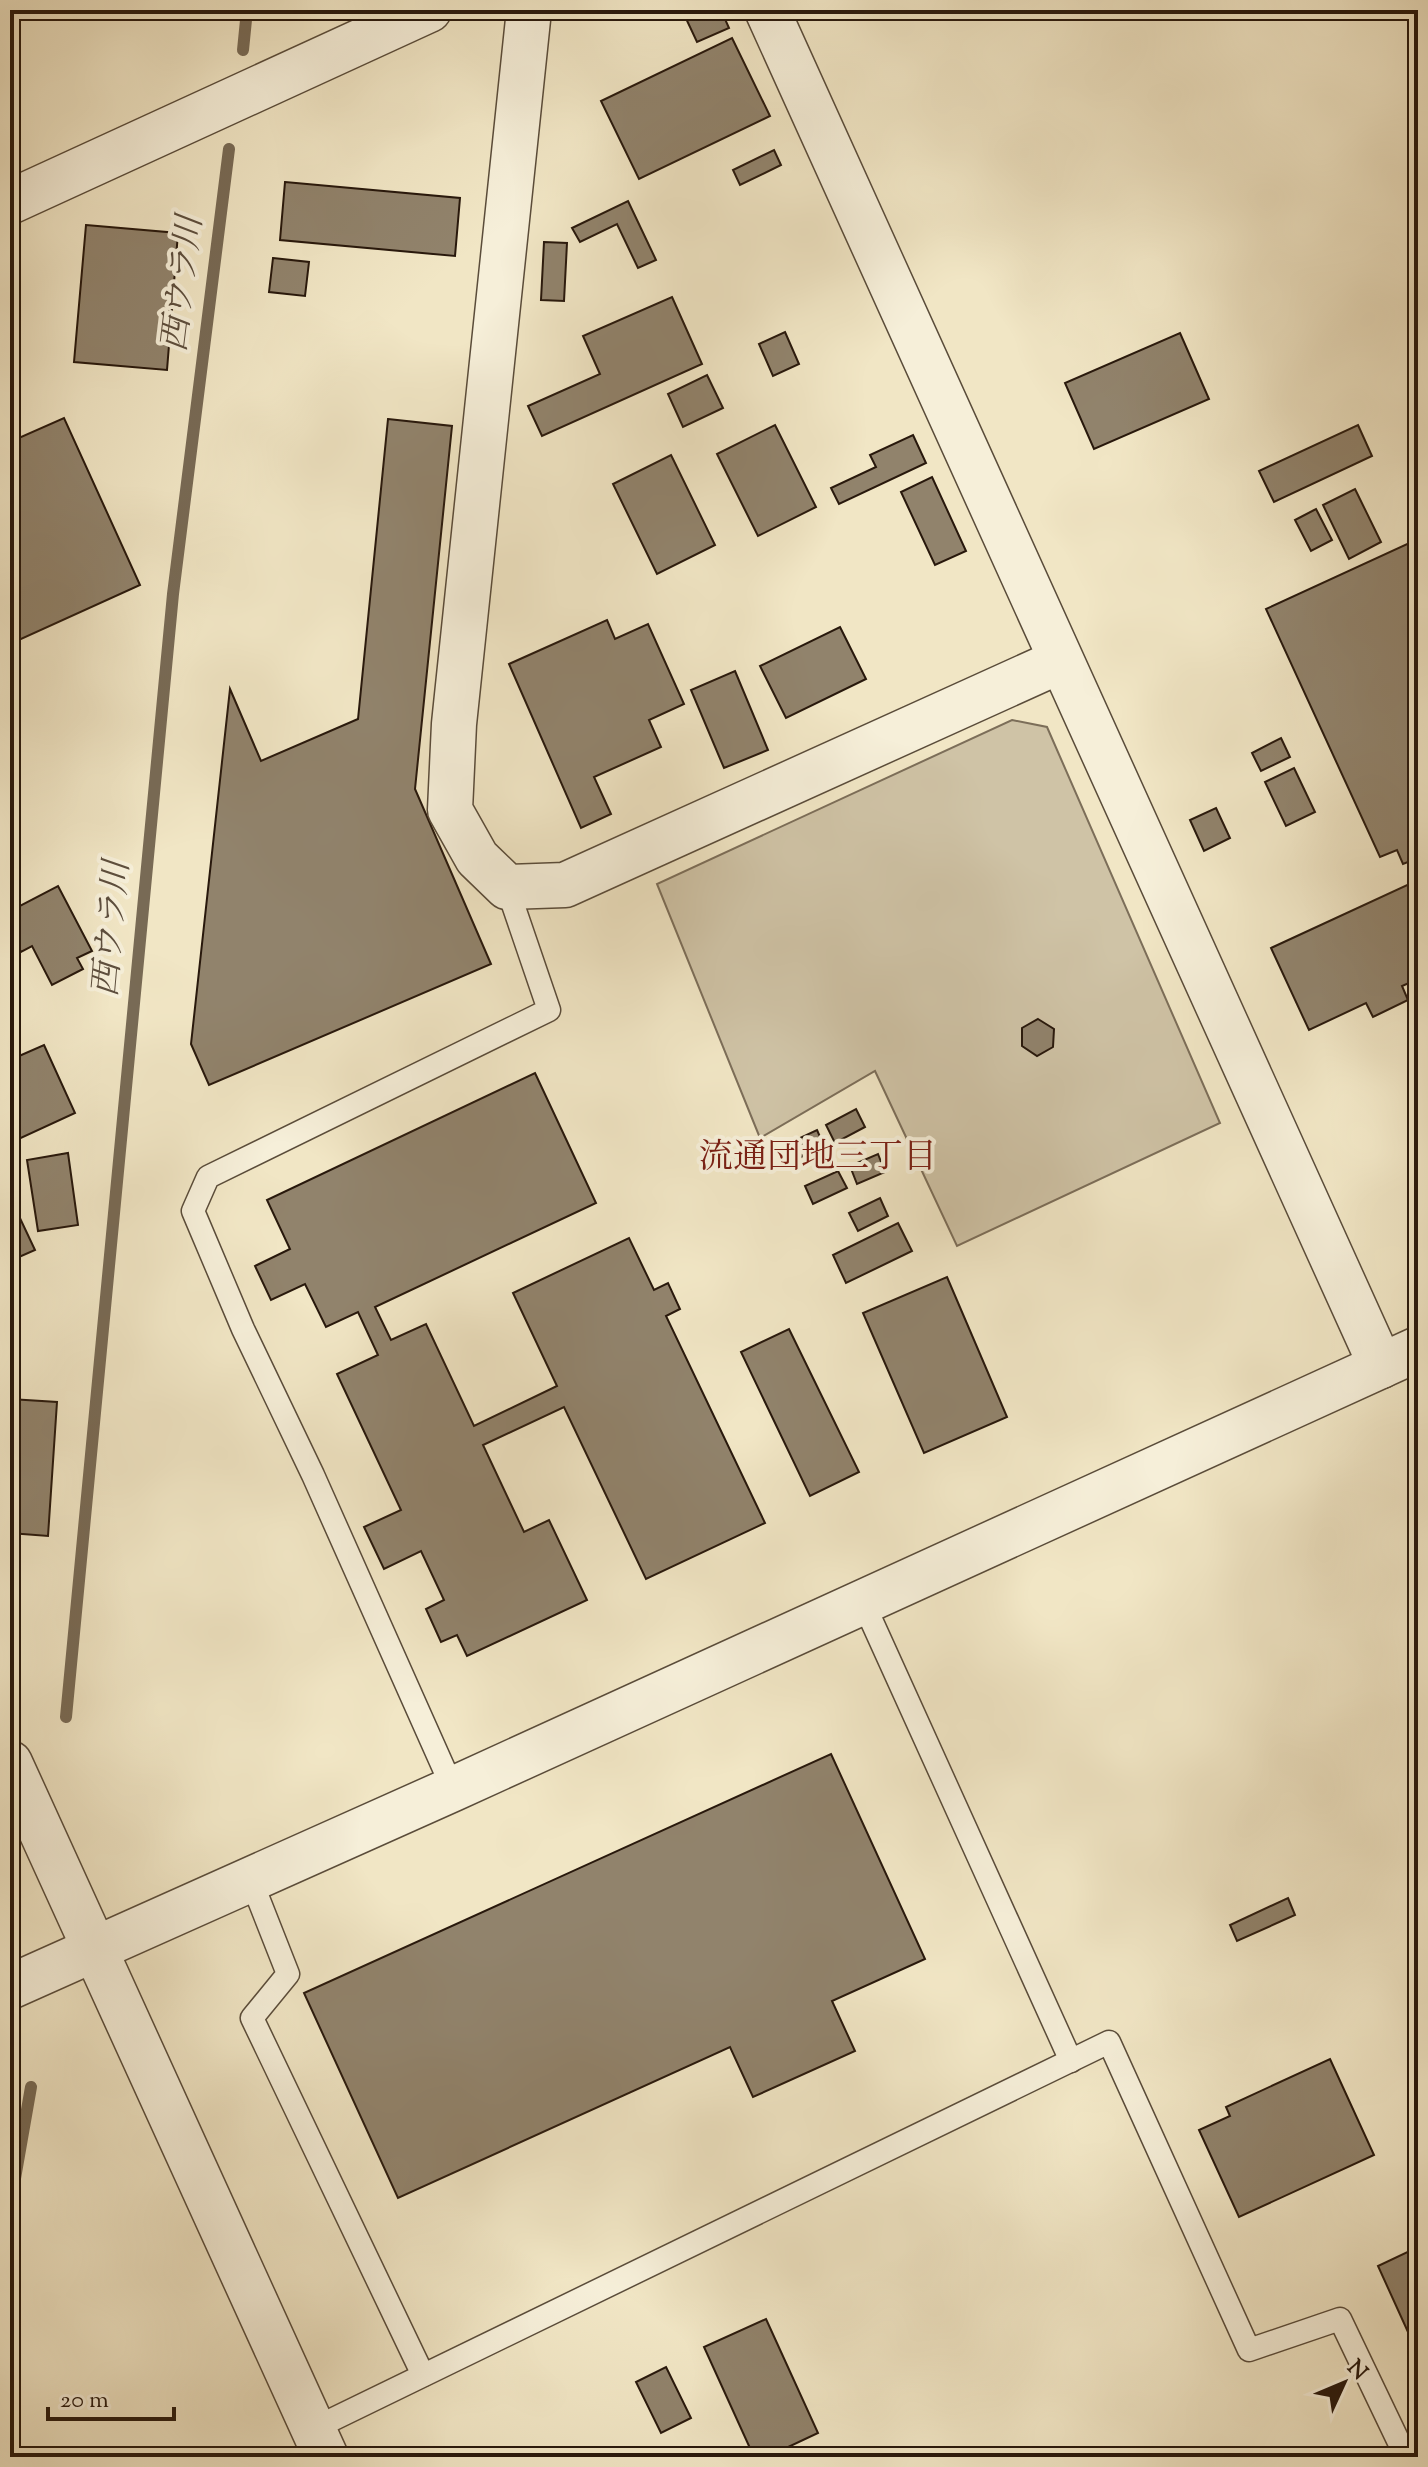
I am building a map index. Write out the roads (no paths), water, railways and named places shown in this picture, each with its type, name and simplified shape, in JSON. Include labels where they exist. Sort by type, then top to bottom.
[{"type":"street","points":[[10,202],[429,10]]},
{"type":"street","points":[[529,10],[454,724],[450,810],[477,858],[507,887],[565,885],[1060,661]]},
{"type":"street","points":[[10,1987],[453,1789],[1399,1357],[1060,661],[767,10]]},
{"type":"street","points":[[10,1763],[320,2443]]},
{"type":"lane","points":[[453,1789],[313,1475],[243,1329],[193,1211],[208,1177],[549,1010],[507,887]]},
{"type":"lane","points":[[863,1602],[1071,2061]]},
{"type":"lane","points":[[251,1880],[288,1974],[252,2018],[423,2375]]},
{"type":"lane","points":[[320,2443],[423,2375],[1109,2042],[1249,2350],[1340,2319],[1406,2457]]},
{"type":"waterway","name":"西ウラ川","points":[[243,50],[247,10]]},
{"type":"waterway","name":"西ウラ川","points":[[66,1717],[173,594],[229,149]]},
{"type":"waterway","name":"西ウラ川","points":[[10,2207],[31,2087]]},
{"type":"district","name":"流通団地三丁目","points":[[818,1158]]}]
